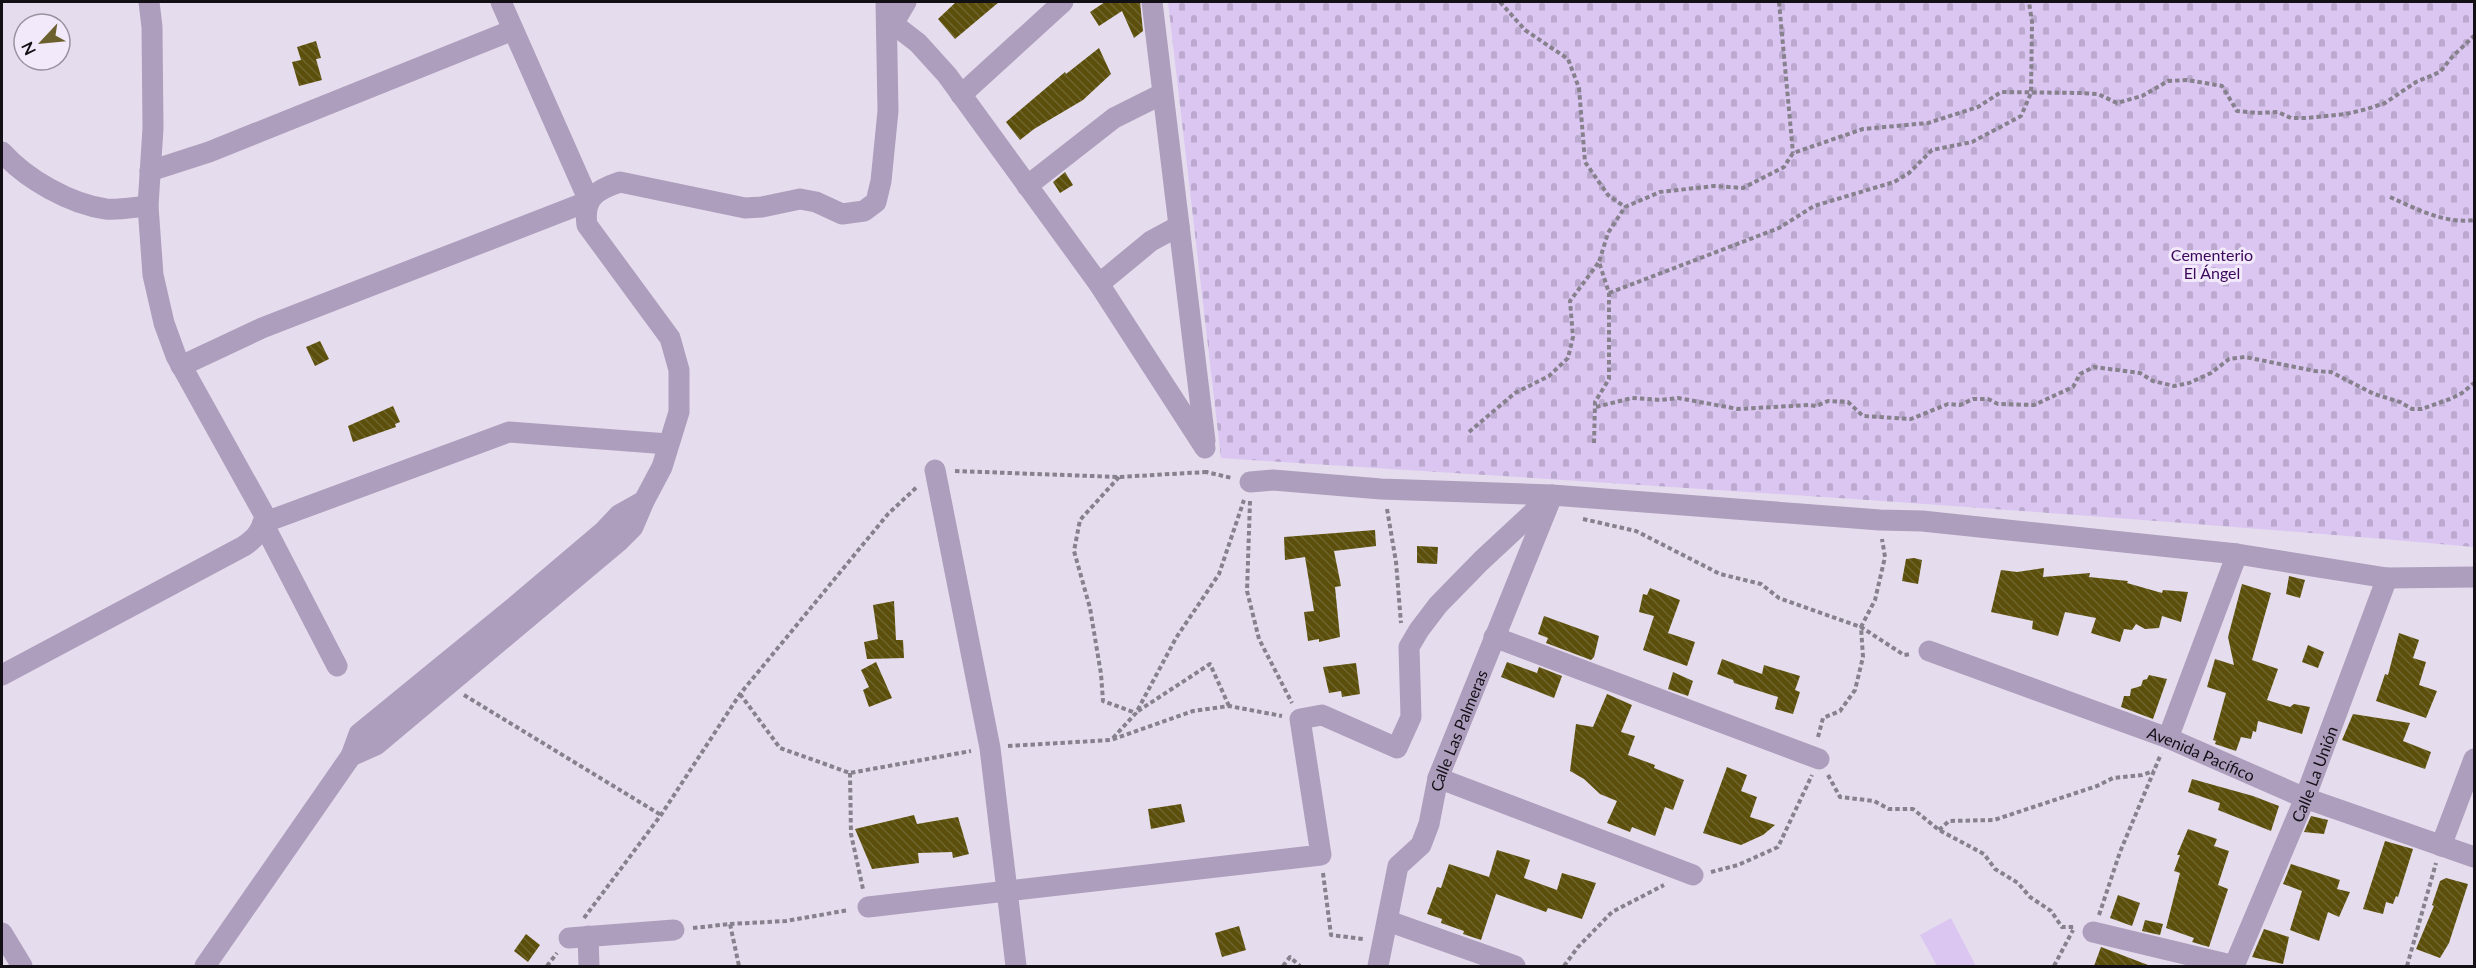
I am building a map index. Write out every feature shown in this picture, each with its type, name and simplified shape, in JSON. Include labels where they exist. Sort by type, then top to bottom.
[{"type":"street","points":[[2,675],[244,546],[256,537],[265,516],[181,366],[164,323],[153,275],[148,206],[153,117],[152,27],[149,2]]},
{"type":"street","points":[[501,2],[589,201]]},
{"type":"street","points":[[889,15],[906,2]]},
{"type":"street","points":[[961,95],[1063,2]]},
{"type":"street","points":[[1152,2],[1205,448]]},
{"type":"street","points":[[889,15],[947,75],[1099,284],[1205,448]]},
{"type":"street","points":[[351,756],[375,745],[618,543],[633,527],[662,467],[680,412],[679,370],[670,338],[586,225],[585,213],[589,201],[600,189],[620,182],[745,208],[800,199],[816,202],[842,214],[864,211],[876,202],[881,181],[888,111],[889,15]]},
{"type":"street","points":[[150,171],[209,152],[513,30]]},
{"type":"street","points":[[1027,186],[1114,118],[1162,94]]},
{"type":"street","points":[[2,152],[10,161],[61,196],[107,209],[148,206]]},
{"type":"street","points":[[181,366],[262,328],[589,201]]},
{"type":"street","points":[[1099,284],[1151,240],[1179,226]]},
{"type":"street","points":[[263,523],[509,432],[668,444]]},
{"type":"street","points":[[935,470],[990,748],[1016,966]]},
{"type":"street","points":[[1250,482],[1273,480],[1381,489],[1552,495],[1880,520],[1922,521],[2237,554],[2387,578],[2475,577]]},
{"type":"street","points":[[868,907],[1321,855],[1300,719],[1322,715],[1397,748],[1411,717],[1408,647],[1438,605],[1480,561],[1552,495]]},
{"type":"street","name":"Calle Las Palmeras","points":[[1373,957],[1388,921],[1398,866],[1421,845],[1429,824],[1438,777],[1552,495]]},
{"type":"street","points":[[206,966],[351,756],[358,734],[518,604],[604,531],[619,515],[644,501]]},
{"type":"street","points":[[263,523],[337,666]]},
{"type":"street","points":[[2168,738],[2237,554]]},
{"type":"street","name":"Calle La Unión","points":[[2235,966],[2305,798],[2387,578]]},
{"type":"street","points":[[1494,637],[1819,759]]},
{"type":"street","name":"Avenida Pacífico","points":[[1929,651],[2168,738],[2305,798],[2475,856]]},
{"type":"street","points":[[2441,846],[2475,759]]},
{"type":"street","points":[[1438,777],[1693,875]]},
{"type":"street","points":[[1388,921],[1515,966]]},
{"type":"street","points":[[2083,929],[2235,966]]},
{"type":"street","points":[[589,966],[579,937],[674,930]]},
{"type":"street","points":[[2,933],[22,966]]},
{"type":"path","points":[[1500,2],[1525,30],[1568,59],[1579,88],[1585,162],[1608,195],[1625,207]]},
{"type":"path","points":[[1469,432],[1515,393],[1549,376],[1568,358],[1573,337],[1570,301],[1599,262],[1608,234],[1625,207],[1660,192],[1714,186],[1743,188],[1784,167],[1793,153],[1779,2]]},
{"type":"path","points":[[1609,293],[1632,282],[1779,228],[1814,206],[1894,182],[1909,172],[1932,150],[1972,142],[2021,116],[2031,93],[2032,22],[2029,2]]},
{"type":"path","points":[[1793,153],[1863,129],[1928,123],[1978,107],[2001,92],[2098,94],[2117,103],[2142,96],[2168,81],[2187,81],[2222,86],[2237,111],[2278,112],[2290,118],[2346,114],[2385,103],[2416,82],[2439,72],[2475,36]]},
{"type":"path","points":[[2390,197],[2423,212],[2459,222],[2475,220]]},
{"type":"path","points":[[1594,443],[1595,402],[1609,378],[1609,293],[1599,262]]},
{"type":"path","points":[[1595,407],[1632,398],[1661,400],[1678,398],[1738,409],[1816,406],[1828,401],[1848,402],[1863,416],[1911,419],[1948,404],[1960,405],[1973,399],[1988,399],[1998,404],[2034,405],[2073,387],[2080,374],[2094,367],[2140,373],[2153,381],[2174,386],[2200,378],[2229,359],[2245,357],[2314,371],[2331,372],[2374,394],[2400,402],[2412,409],[2422,409],[2450,399],[2475,382]]},
{"type":"path","points":[[1205,448],[1206,472]]},
{"type":"path","points":[[547,966],[579,937],[740,694],[888,514],[935,470],[1119,477],[1206,472],[1250,482]]},
{"type":"path","points":[[1119,477],[1080,520],[1074,551],[1090,608],[1103,701],[1136,713]]},
{"type":"path","points":[[1136,713],[1176,638],[1219,574],[1250,482]]},
{"type":"path","points":[[1250,482],[1247,591],[1259,639],[1300,719]]},
{"type":"path","points":[[1381,489],[1389,513],[1396,562],[1400,622],[1408,647]]},
{"type":"path","points":[[1575,517],[1636,531],[1720,574],[1761,584],[1779,598],[1862,627],[1904,655],[1929,651]]},
{"type":"path","points":[[1880,520],[1885,557],[1875,600],[1862,627],[1863,657],[1855,690],[1840,711],[1823,718],[1817,741],[1819,759],[1840,797],[1874,801],[1889,809],[1913,810],[1939,830],[1984,854],[1995,869],[2018,882],[2030,897],[2051,911],[2062,927],[2083,929]]},
{"type":"path","points":[[1112,740],[1136,713],[1210,664],[1229,706]]},
{"type":"path","points":[[448,685],[661,816]]},
{"type":"path","points":[[740,694],[780,748],[849,773],[990,748],[1112,740],[1193,711],[1229,706],[1300,719]]},
{"type":"path","points":[[2120,852],[2168,738]]},
{"type":"path","points":[[1564,966],[1578,947],[1611,912],[1670,881],[1738,865],[1778,847],[1819,759]]},
{"type":"path","points":[[1939,830],[1949,821],[1994,820],[2097,786],[2113,778],[2142,775],[2155,771]]},
{"type":"path","points":[[674,930],[786,921],[868,907],[851,834],[849,773]]},
{"type":"path","points":[[2407,966],[2441,846]]},
{"type":"path","points":[[1321,855],[1331,935],[1364,939],[1373,957]]},
{"type":"path","points":[[730,924],[739,966]]},
{"type":"path","points":[[1283,966],[1290,957],[1300,966]]},
{"type":"green space","name":"Cementerio El Ángel","points":[[1168,2],[2474,2],[2474,547],[2005,510],[1221,458]]},
{"type":"green space","points":[[1951,918],[1976,966],[1937,966],[1920,935]]},
{"type":"building","points":[[956,2],[999,2],[955,39],[938,19]]},
{"type":"building","points":[[1105,2],[1140,2],[1143,31],[1134,38],[1122,11],[1099,26],[1090,12]]},
{"type":"building","points":[[316,41],[321,58],[316,59],[322,80],[299,86],[292,62],[301,60],[297,47]]},
{"type":"building","points":[[1099,48],[1111,74],[1083,100],[1020,140],[1006,122],[1065,72],[1066,74]]},
{"type":"building","points":[[1065,172],[1073,185],[1060,193],[1053,182]]},
{"type":"building","points":[[320,341],[329,359],[315,366],[306,347]]},
{"type":"building","points":[[393,406],[400,422],[395,424],[396,427],[353,442],[348,426]]},
{"type":"building","points":[[1375,530],[1376,546],[1334,551],[1341,586],[1335,587],[1340,637],[1319,642],[1319,639],[1308,641],[1304,612],[1314,611],[1305,557],[1285,560],[1284,537]]},
{"type":"building","points":[[1417,546],[1438,547],[1437,564],[1417,563]]},
{"type":"building","points":[[1906,559],[1922,560],[1918,584],[1902,581]]},
{"type":"building","points":[[2044,568],[2043,577],[2090,573],[2089,577],[2128,581],[2127,583],[2162,593],[2163,590],[2188,592],[2181,622],[2162,616],[2159,628],[2145,629],[2136,624],[2132,630],[2124,629],[2120,642],[2091,633],[2096,618],[2065,612],[2058,636],[2032,629],[2033,621],[1991,612],[2001,570],[2017,572]]},
{"type":"building","points":[[2289,576],[2305,580],[2300,598],[2286,594]]},
{"type":"building","points":[[2242,584],[2271,593],[2252,660],[2278,669],[2267,700],[2290,707],[2294,704],[2310,707],[2302,734],[2258,721],[2256,732],[2253,731],[2251,739],[2241,737],[2236,751],[2215,744],[2216,741],[2213,740],[2226,693],[2207,687],[2215,659],[2234,665],[2228,637]]},
{"type":"building","points":[[1650,588],[1680,600],[1668,633],[1695,642],[1687,666],[1643,650],[1654,616],[1639,612],[1643,594],[1647,595]]},
{"type":"building","points":[[894,601],[896,640],[903,640],[904,658],[867,659],[864,642],[878,639],[873,605]]},
{"type":"building","points":[[1544,616],[1599,636],[1594,657],[1591,660],[1546,643],[1548,638],[1538,634]]},
{"type":"building","points":[[2399,633],[2419,640],[2413,658],[2426,662],[2419,685],[2437,691],[2426,718],[2376,701],[2385,674],[2388,675]]},
{"type":"building","points":[[2308,645],[2324,652],[2318,668],[2302,662]]},
{"type":"building","points":[[1722,659],[1762,674],[1764,665],[1800,676],[1795,690],[1800,692],[1793,714],[1775,709],[1778,697],[1734,683],[1733,680],[1717,674]]},
{"type":"building","points":[[876,662],[892,698],[869,707],[863,690],[869,687],[861,670]]},
{"type":"building","points":[[1507,662],[1537,673],[1539,667],[1562,676],[1554,698],[1501,677]]},
{"type":"building","points":[[1356,663],[1360,694],[1342,697],[1341,691],[1329,693],[1323,667]]},
{"type":"building","points":[[1673,672],[1693,681],[1688,696],[1668,689]]},
{"type":"building","points":[[2149,675],[2167,679],[2153,719],[2121,707],[2124,696],[2130,696],[2131,689],[2141,686],[2143,680]]},
{"type":"building","points":[[1607,694],[1632,705],[1621,732],[1635,736],[1628,755],[1655,765],[1654,768],[1684,780],[1673,810],[1665,807],[1655,836],[1632,827],[1630,832],[1607,823],[1617,801],[1600,794],[1584,779],[1570,771],[1576,724],[1593,727]]},
{"type":"building","points":[[2353,714],[2410,723],[2403,741],[2431,752],[2425,769],[2342,740]]},
{"type":"building","points":[[1727,767],[1747,775],[1741,791],[1757,797],[1750,817],[1775,825],[1763,835],[1741,845],[1703,833]]},
{"type":"building","points":[[2192,779],[2253,796],[2279,806],[2271,831],[2218,810],[2220,803],[2188,792]]},
{"type":"building","points":[[1181,804],[1185,822],[1151,829],[1148,809]]},
{"type":"building","points":[[914,815],[917,824],[958,817],[969,854],[953,858],[952,852],[918,853],[919,863],[872,869],[855,829]]},
{"type":"building","points":[[2311,816],[2328,820],[2324,834],[2304,832]]},
{"type":"building","points":[[2188,829],[2217,839],[2214,846],[2229,851],[2218,885],[2228,889],[2209,947],[2192,942],[2194,938],[2166,928],[2180,873],[2174,871],[2180,855],[2177,855]]},
{"type":"building","points":[[2385,841],[2413,849],[2398,897],[2396,896],[2393,904],[2386,902],[2383,914],[2363,909]]},
{"type":"building","points":[[1497,850],[1530,860],[1524,878],[1557,890],[1562,873],[1596,883],[1582,919],[1548,908],[1546,912],[1496,894],[1481,940],[1463,934],[1464,931],[1441,923],[1442,919],[1427,914],[1437,887],[1441,888],[1449,864],[1489,877]]},
{"type":"building","points":[[2291,864],[2340,880],[2337,889],[2350,892],[2339,917],[2328,912],[2319,941],[2290,930],[2302,891],[2283,884]]},
{"type":"building","points":[[2446,878],[2468,884],[2449,943],[2440,958],[2416,949],[2434,906],[2432,905],[2440,881]]},
{"type":"building","points":[[2118,895],[2140,903],[2132,926],[2110,918]]},
{"type":"building","points":[[2145,920],[2163,924],[2160,935],[2142,931]]},
{"type":"building","points":[[1239,926],[1246,950],[1222,957],[1215,933]]},
{"type":"building","points":[[2264,929],[2289,937],[2283,964],[2252,957]]},
{"type":"building","points":[[526,934],[540,945],[528,962],[514,951]]},
{"type":"building","points":[[2101,947],[2148,965],[2094,966]]}]
